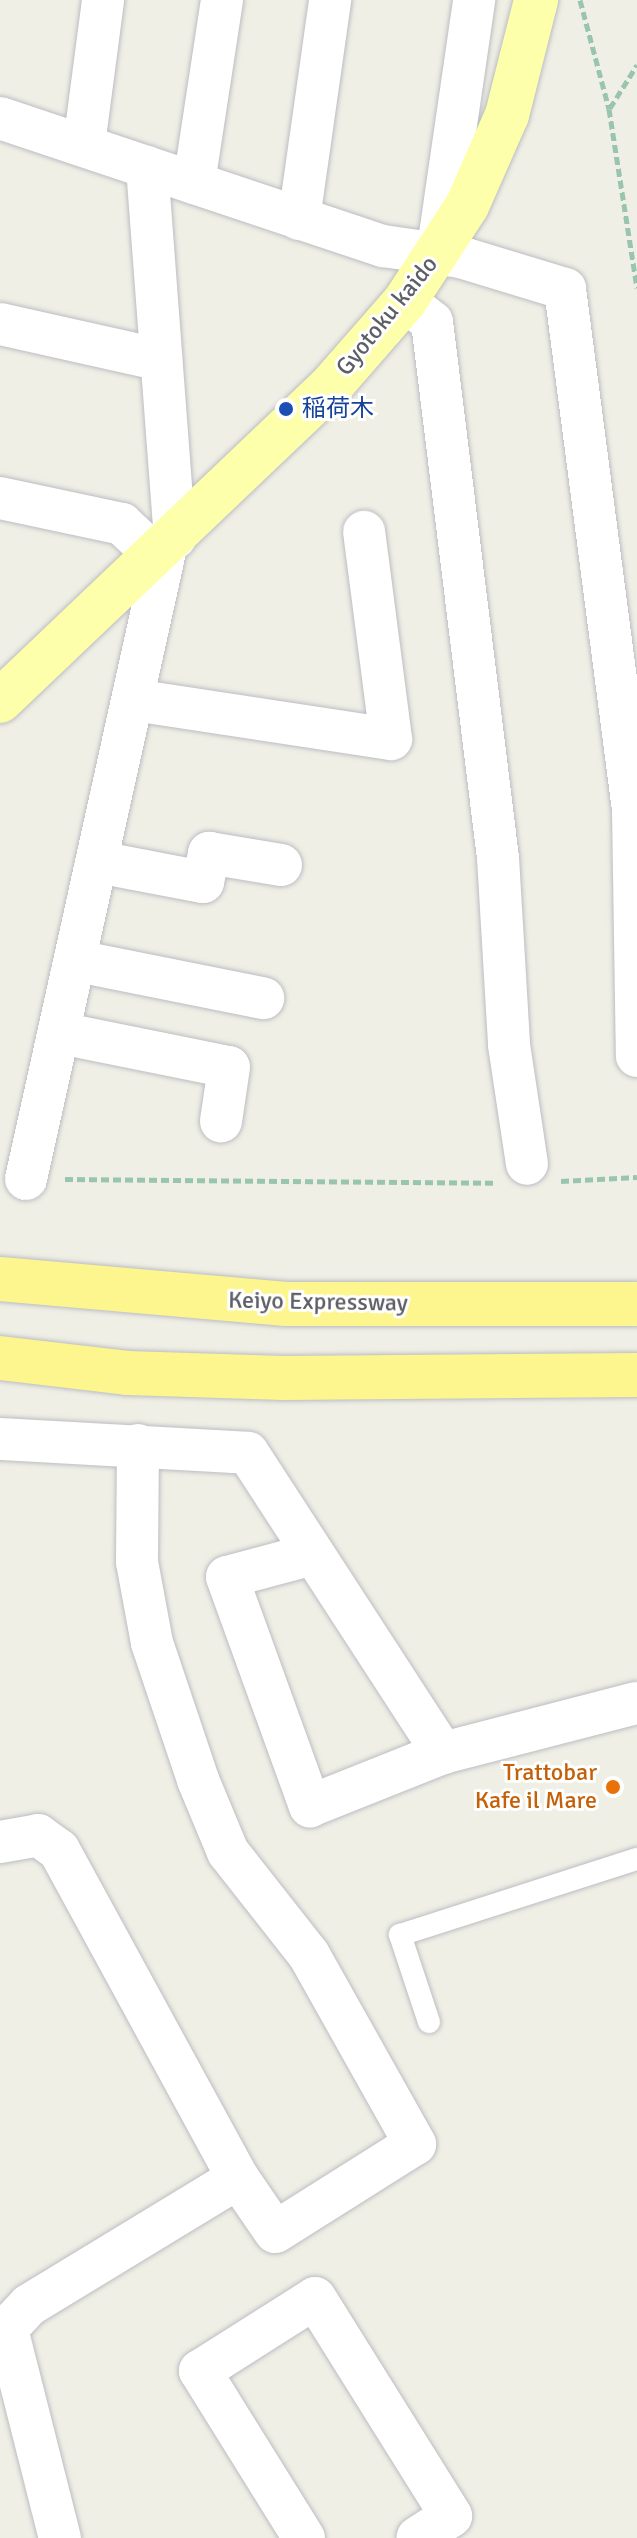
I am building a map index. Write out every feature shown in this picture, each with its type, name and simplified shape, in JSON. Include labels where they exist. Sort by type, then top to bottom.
[{"type":"highway","name":"Keiyo Expressway","points":[[0,1279],[286,1304],[637,1304]]},
{"type":"highway","points":[[0,1358],[127,1373],[284,1378],[637,1375]]},
{"type":"main road","name":"Gyotoku kaido","points":[[0,701],[340,377],[405,301],[437,255],[507,115],[536,0]]},
{"type":"street","points":[[84,145],[103,0]]},
{"type":"street","points":[[194,183],[222,0]]},
{"type":"street","points":[[299,219],[330,0]]},
{"type":"street","points":[[437,255],[474,0]]},
{"type":"street","points":[[0,118],[299,219],[565,289],[633,810],[637,1056]]},
{"type":"street","points":[[26,1179],[77,961],[165,547],[161,360],[147,167]]},
{"type":"street","points":[[405,301],[432,322],[498,858],[509,1045],[529,1176]]},
{"type":"street","points":[[0,324],[161,360]]},
{"type":"street","points":[[0,498],[122,524],[165,547]]},
{"type":"street","points":[[133,700],[391,739],[364,532]]},
{"type":"street","points":[[98,862],[203,882],[209,853],[281,865]]},
{"type":"street","points":[[77,961],[263,998]]},
{"type":"street","points":[[60,1033],[229,1067],[221,1121]]},
{"type":"street","points":[[0,1439],[248,1453],[443,1753]]},
{"type":"street","points":[[0,1842],[38,1835],[59,1850],[238,2178],[275,2232],[415,2144],[309,1955],[220,1836],[152,1643],[137,1562],[138,1445]]},
{"type":"street","points":[[313,1554],[227,1577],[310,1806],[443,1753],[637,1703]]},
{"type":"street","points":[[60,2538],[4,2321],[238,2178]]},
{"type":"street","points":[[304,2538],[200,2371],[315,2298],[451,2516],[417,2538]]},
{"type":"lane","points":[[429,2022],[400,1935],[637,1859]]},
{"type":"path","points":[[580,0],[609,109],[637,288]]},
{"type":"path","points":[[609,109],[637,65]]},
{"type":"path","points":[[26,1179],[637,1177]]},
{"type":"place","name":"稲荷木","points":[[286,409]]},
{"type":"place","name":"Trattobar Kafe il Mare","points":[[613,1787]]}]
